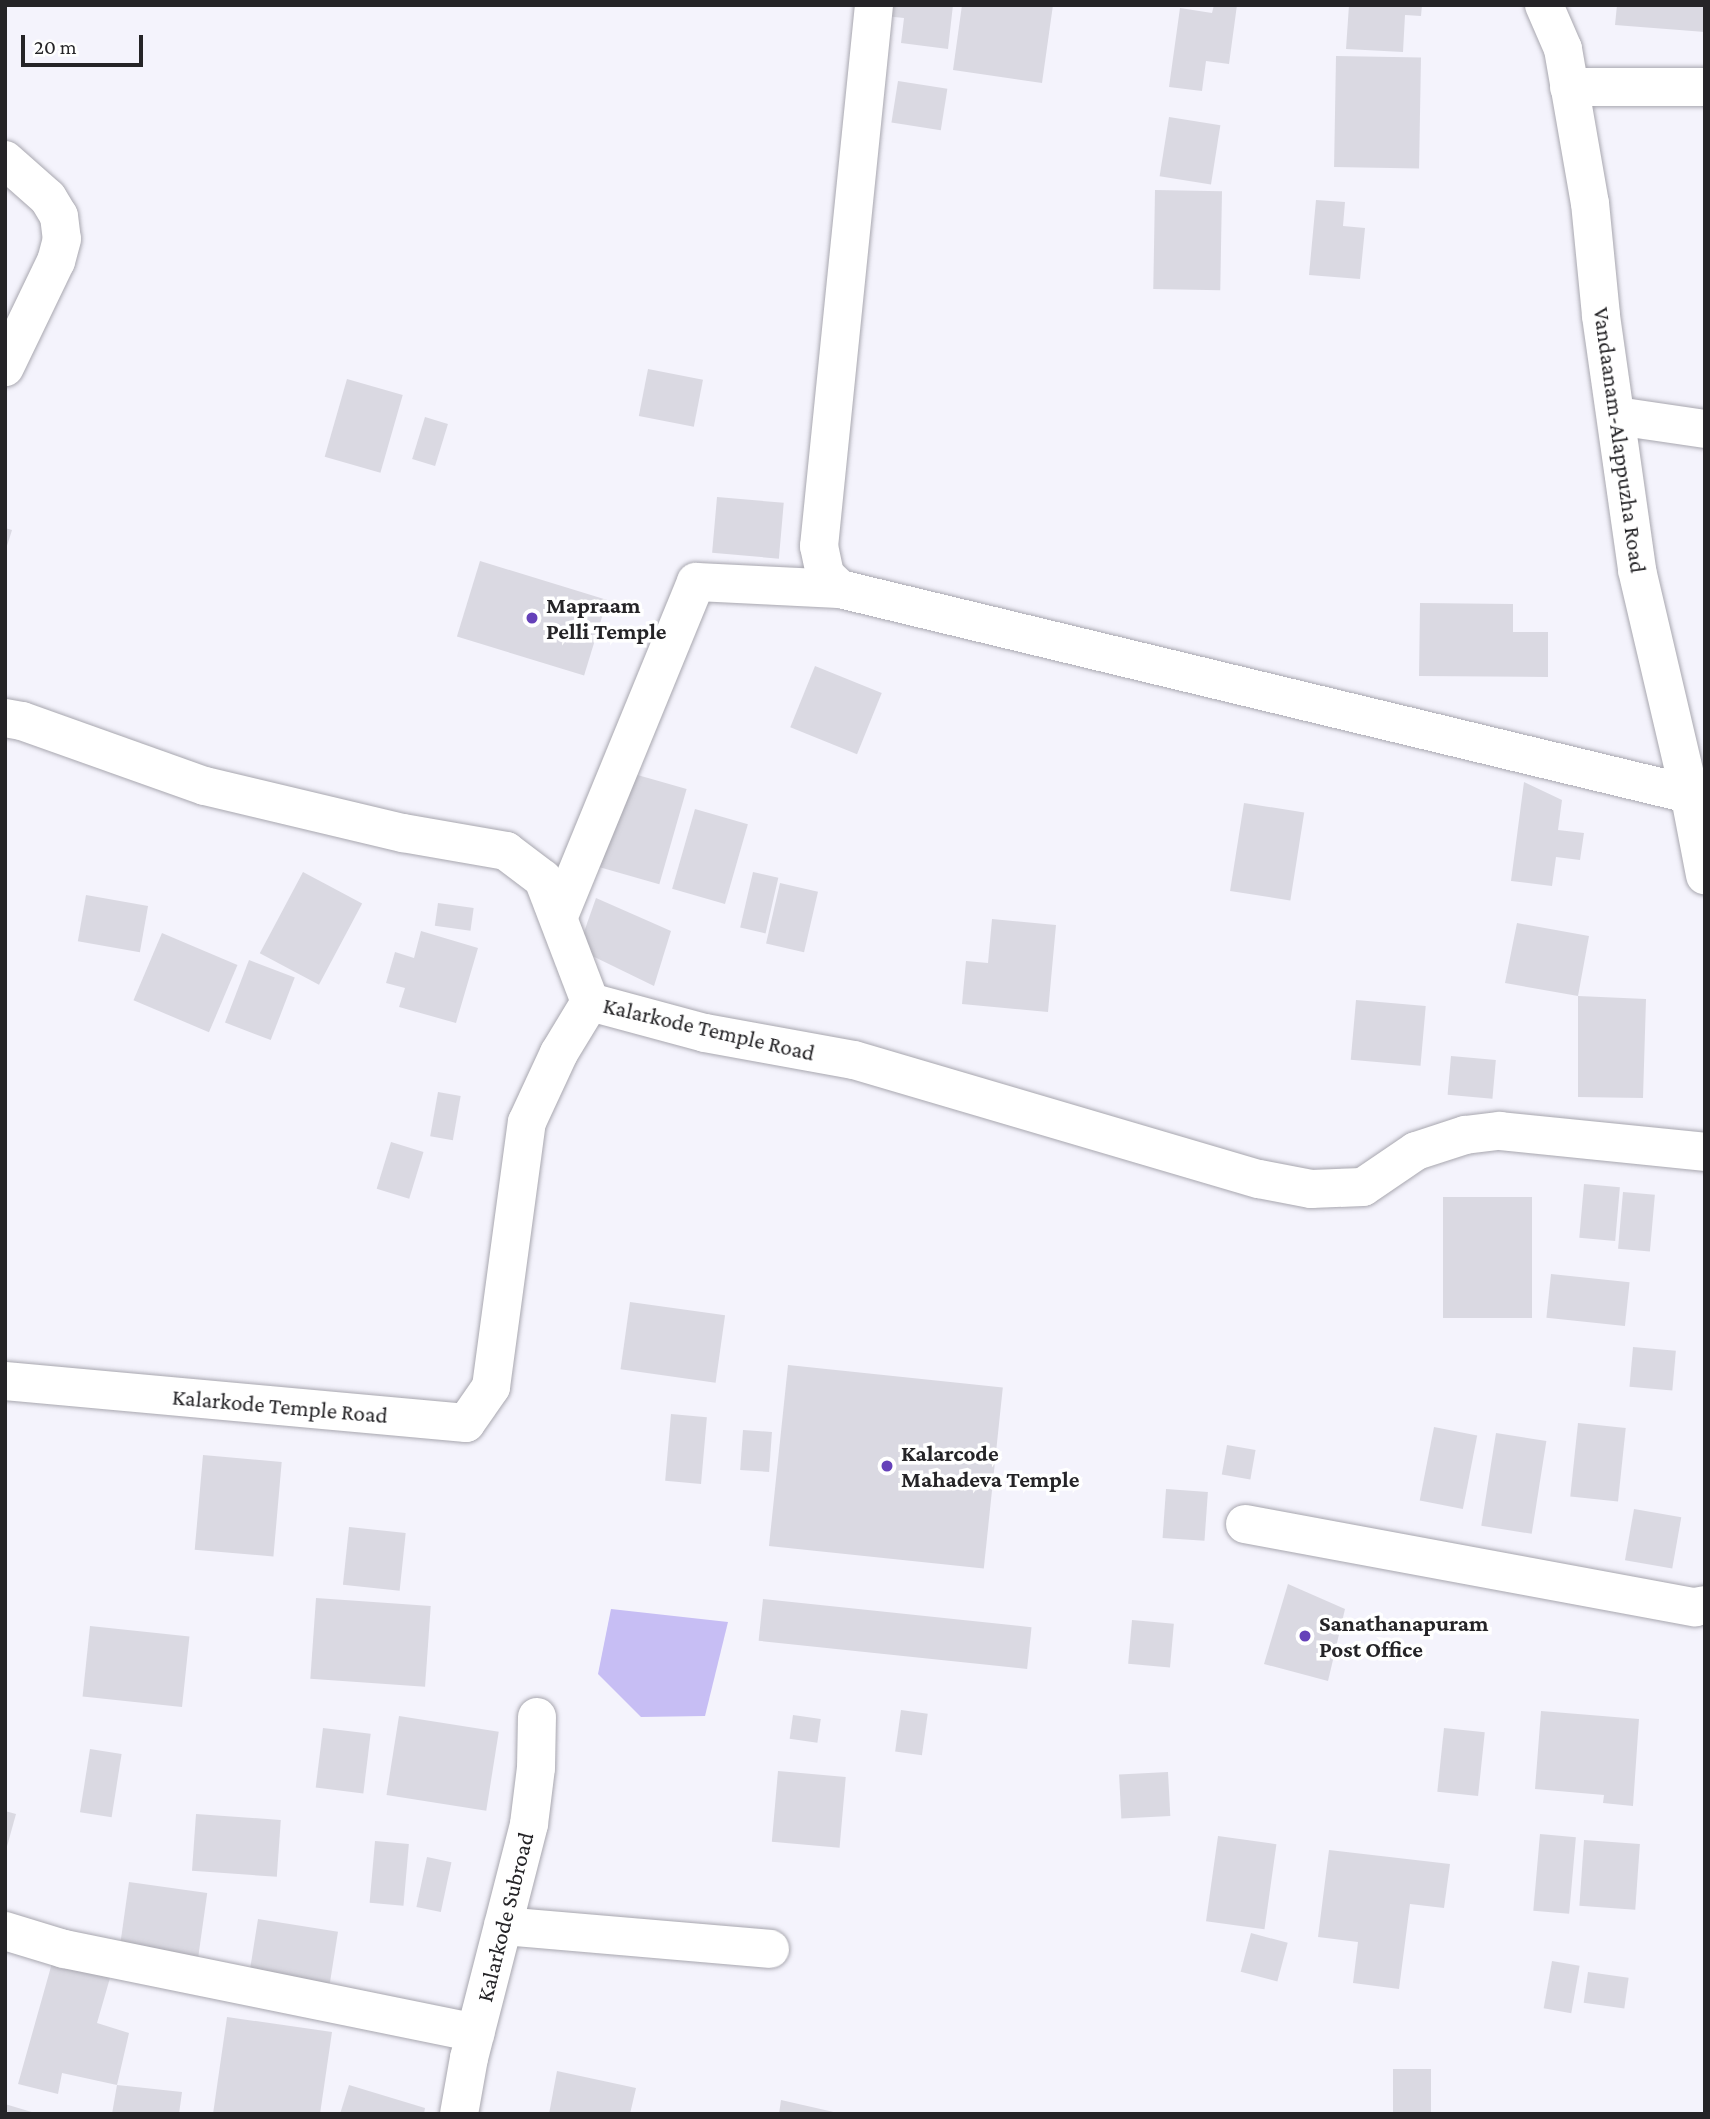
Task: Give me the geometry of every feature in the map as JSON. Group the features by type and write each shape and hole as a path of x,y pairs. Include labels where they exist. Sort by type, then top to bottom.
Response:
{"main road":[{"path":"840,589 825,575 819,546 874,5"},
{"name":"Vandaanam-Alappuzha Road","path":"1544,5 1563,49 1590,203 1601,316 1637,570 1697,795 1705,875"},
{"path":"1569,87 1705,87"},
{"path":"5,160 48,198 59,216 62,239 56,261 5,368"},
{"path":"1617,416 1705,429"},
{"path":"559,916 696,582 840,589 1697,795"},
{"path":"5,718 22,721 205,786 403,833 506,851 543,879 590,1002"},
{"name":"Kalarkode Temple Road","path":"5,1381 466,1423 491,1387 527,1122 559,1053 590,1002 705,1032 854,1060 1259,1179 1311,1189 1363,1187 1416,1151 1465,1135 1500,1131 1705,1152"},
{"path":"1244,1524 1695,1607 1705,1605"},
{"name":"Kalarkode Subroad","path":"458,2114 529,1824 536,1768 537,1717"},
{"path":"503,1926 770,1949"},
{"path":"5,1931 77,1951 476,2033"}],"shaded area":[{"path":"611,1609 728,1622 705,1716 641,1717 598,1674"}],"building":[{"path":"886,5 953,5 948,49 901,43 904,18 885,16"},
{"path":"962,5 1053,5 1042,83 953,70"},
{"path":"1214,5 1237,5 1229,64 1206,61 1202,91 1169,87 1180,8 1212,13"},
{"path":"1349,5 1422,5 1421,16 1405,15 1403,52 1346,49"},
{"path":"1617,5 1705,5 1705,32 1615,25"},
{"path":"1336,56 1421,57 1419,168 1334,167"},
{"path":"898,81 947,89 941,130 891,122"},
{"path":"1169,117 1220,125 1211,184 1160,176"},
{"path":"1155,190 1222,191 1220,290 1153,289"},
{"path":"1316,200 1345,202 1343,226 1365,228 1360,279 1309,275"},
{"path":"648,369 703,380 694,427 639,416"},
{"path":"347,379 403,395 380,473 325,457"},
{"path":"425,417 448,424 435,466 412,459"},
{"path":"717,497 784,503 779,559 712,553"},
{"path":"5,528 12,530 6,549 5,549"},
{"name":"Mapraam Pelli Temple","path":"480,561 607,600 584,675 457,637"},
{"path":"1420,603 1513,604 1513,632 1548,632 1548,677 1419,676"},
{"path":"815,666 882,693 857,754 790,727"},
{"path":"627,772 687,789 659,884 600,867"},
{"path":"1524,782 1562,800 1558,830 1584,833 1580,860 1556,857 1552,886 1511,881"},
{"path":"1244,803 1304,813 1290,900 1230,891"},
{"path":"695,809 748,824 725,904 672,889"},
{"path":"303,872 362,903 319,985 260,953"},
{"path":"753,872 778,878 766,933 740,928"},
{"path":"780,883 818,892 804,952 766,943"},
{"path":"86,895 148,906 140,952 78,941"},
{"path":"596,898 671,931 654,986 578,949"},
{"path":"438,903 474,908 470,931 435,926"},
{"path":"992,919 1056,925 1048,1012 962,1004 966,961 988,963"},
{"path":"1517,923 1589,936 1578,996 1505,983"},
{"path":"421,931 478,948 456,1023 399,1007 405,988 386,983 395,952 414,958"},
{"path":"162,933 237,965 209,1032 133,1000"},
{"path":"249,960 295,978 271,1040 225,1023"},
{"path":"1578,996 1646,999 1643,1098 1578,1097"},
{"path":"1356,1000 1426,1006 1421,1066 1351,1060"},
{"path":"1451,1056 1496,1060 1492,1099 1448,1095"},
{"path":"438,1092 461,1096 453,1140 430,1136"},
{"path":"391,1142 424,1152 409,1199 377,1189"},
{"path":"1584,1184 1620,1187 1615,1241 1579,1238"},
{"path":"1623,1192 1655,1195 1650,1252 1618,1249"},
{"path":"1443,1197 1532,1197 1532,1318 1443,1318"},
{"path":"1551,1274 1630,1282 1625,1326 1546,1318"},
{"path":"630,1302 725,1315 716,1383 621,1369"},
{"path":"1633,1347 1676,1351 1672,1391 1630,1387"},
{"name":"Kalarcode Mahadeva Temple","path":"788,1365 1003,1388 984,1569 769,1546"},
{"path":"671,1414 707,1417 701,1484 665,1481"},
{"path":"1578,1423 1626,1428 1618,1502 1570,1497"},
{"path":"1434,1427 1477,1435 1463,1509 1420,1501"},
{"path":"743,1430 772,1432 769,1472 740,1470"},
{"path":"1496,1433 1546,1441 1532,1534 1481,1526"},
{"path":"1227,1445 1256,1450 1250,1480 1222,1475"},
{"path":"203,1455 282,1462 273,1557 195,1550"},
{"path":"1166,1489 1208,1492 1204,1541 1163,1538"},
{"path":"1634,1509 1681,1517 1672,1569 1625,1560"},
{"path":"349,1527 406,1533 400,1591 343,1585"},
{"name":"Sanathanapuram Post Office","path":"1288,1584 1345,1609 1328,1681 1264,1664"},
{"path":"316,1598 431,1606 425,1687 310,1679"},
{"path":"763,1599 1032,1627 1027,1669 759,1641"},
{"path":"1132,1620 1174,1624 1170,1667 1128,1664"},
{"path":"90,1626 189,1636 182,1707 83,1697"},
{"path":"901,1710 928,1714 922,1755 895,1752"},
{"path":"1541,1711 1639,1719 1633,1806 1603,1803 1604,1795 1535,1789"},
{"path":"793,1715 821,1719 817,1743 790,1739"},
{"path":"399,1716 499,1732 486,1811 386,1795"},
{"path":"323,1728 371,1734 363,1793 316,1788"},
{"path":"1444,1728 1485,1732 1478,1796 1437,1792"},
{"path":"90,1749 122,1754 112,1817 80,1812"},
{"path":"778,1771 846,1777 840,1848 772,1842"},
{"path":"1168,1772 1170,1816 1121,1819 1119,1775"},
{"path":"5,1811 16,1814 6,1850 5,1850"},
{"path":"196,1814 281,1820 277,1877 192,1871"},
{"path":"1540,1834 1576,1837 1569,1914 1533,1911"},
{"path":"1218,1836 1276,1844 1264,1929 1206,1921"},
{"path":"1584,1840 1640,1844 1635,1910 1579,1906"},
{"path":"375,1841 409,1844 403,1906 370,1903"},
{"path":"1329,1850 1450,1864 1444,1908 1410,1904 1399,1989 1353,1983 1358,1942 1318,1937"},
{"path":"427,1857 451,1862 441,1912 416,1907"},
{"path":"129,1882 207,1893 198,1957 120,1946"},
{"path":"258,1919 338,1932 329,1989 249,1976"},
{"path":"1251,1933 1288,1943 1277,1981 1241,1972"},
{"path":"1552,1961 1580,1966 1571,2013 1544,2008"},
{"path":"52,1963 110,1978 97,2023 129,2033 117,2085 62,2073 58,2094 18,2084"},
{"path":"1588,1972 1629,1978 1624,2008 1584,2003"},
{"path":"227,2017 332,2032 320,2114 213,2114"},
{"path":"1393,2069 1431,2069 1431,2114 1393,2114"},
{"path":"557,2071 636,2088 630,2114 549,2114"},
{"path":"117,2085 182,2092 179,2114 112,2114"},
{"path":"349,2085 425,2108 424,2114 340,2114"},
{"path":"781,2100 838,2113 838,2114 779,2114"},
{"path":"5,2104 35,2113 35,2114 5,2114"}],"place":[{"name":"Mapraam Pelli Temple","path":"532,618"},
{"name":"Kalarcode Mahadeva Temple","path":"887,1466"},
{"name":"Sanathanapuram Post Office","path":"1305,1636"}]}
